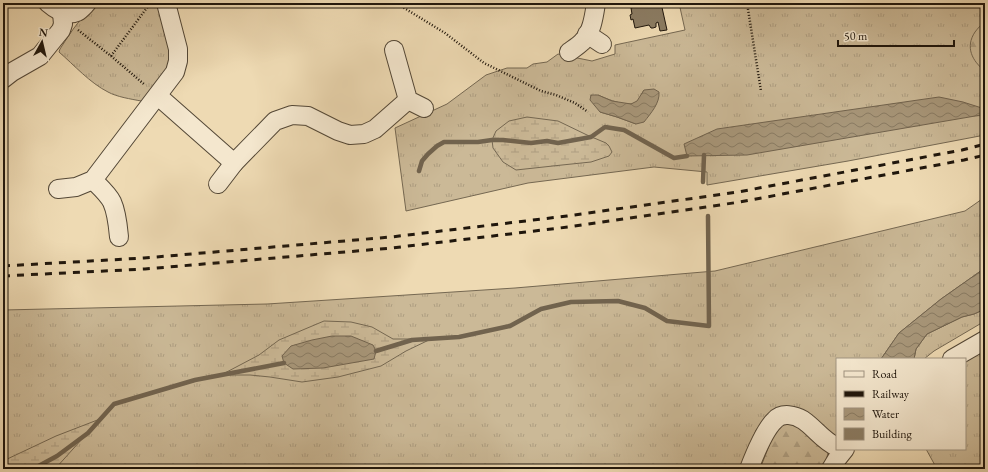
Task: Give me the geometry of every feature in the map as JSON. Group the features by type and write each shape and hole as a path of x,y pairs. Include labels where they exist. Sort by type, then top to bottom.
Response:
{"street":[{"path":"3,79 40,56 61,30 58,13 69,14 77,12 87,3"},
{"path":"58,189 76,188 93,180 175,72 178,61 178,49 166,3"},
{"path":"569,52 582,42 590,30 596,3"},
{"path":"587,34 602,44"},
{"path":"394,50 408,100 424,108"},
{"path":"158,96 234,163"},
{"path":"218,184 234,163 275,121 292,115 308,116 338,131 350,135 364,134 375,129 408,100"},
{"path":"93,180 112,202 118,222 119,237"},
{"path":"954,358 985,340"},
{"path":"749,469 754,455 768,429 775,419 783,415 794,415 804,420 831,444 836,446"},
{"path":"831,469 844,450"}],"path":[{"path":"112,56 151,3"},
{"path":"396,3 445,33 484,63 541,91 556,95 575,103 588,112"},
{"path":"747,3 761,91"},
{"path":"58,13 75,29 112,56 158,96"}],"green space":[{"path":"99,3 153,3 162,12 172,50 167,70 146,97 141,101 124,98 101,88 59,52 77,24"},
{"path":"679,3 985,3 985,135 848,161 707,185 707,172 654,167 528,183 406,211 395,128 447,104 486,75 507,68 527,68 533,64 547,62 558,54 592,61 615,54 615,45 685,30","holes":["644,90 636,124 600,112 598,95 624,104 630,104 638,101"]},
{"path":"984,22 985,71 973,58 970,48 975,32"},
{"path":"527,117 558,121 606,143 612,152 609,156 591,162 516,170 503,162 493,148 492,140 496,131 509,121"},
{"path":"985,197 985,268 941,299 899,333 882,358 836,358 836,440 768,416 756,430 741,469 3,469 3,310 267,304 515,288 715,271 965,211"},
{"path":"985,309 985,321 934,351 925,358 914,358 916,349 927,334 962,317"},
{"path":"324,321 351,322 372,327 393,339 431,339 406,351 381,366 338,377 302,382 250,375 221,375 259,355 279,340"},
{"path":"985,347 985,469 937,469 927,450 966,450 966,358"},
{"path":"100,419 55,469 3,469 3,461 56,436"},
{"path":"793,419 829,449 824,469 760,469 777,425"}],"water":[{"path":"654,89 659,92 657,104 644,122 636,124 600,112 590,100 591,95 598,95 612,101 631,104 637,101 644,90"},
{"path":"939,97 963,102 985,109 985,112 981,115 747,155 687,156 684,144 717,129"},
{"path":"985,268 985,309 962,317 927,334 916,349 914,358 882,358 899,333 941,299"},
{"path":"332,336 351,336 373,345 376,351 374,359 323,368 293,369 284,363 282,356 291,346"}],"building":[{"path":"651,3 661,3 667,30 660,31 658,22 656,23 656,27 653,28 649,25 635,28 633,19 631,20 630,15 632,14 631,8"}],"waterway":[{"path":"419,171 422,161 428,154 444,142 503,140 531,143 547,141 558,143 591,137 605,127 624,130 674,158 687,156"},
{"path":"703,182 704,155"},
{"path":"376,351 412,340 459,337 510,326 541,309 571,302 618,301 645,308 667,321 709,326 708,216"},
{"path":"33,469 57,456 88,433 114,404 195,380 284,363"}],"railway":[{"path":"3,266 144,258 391,237 567,216 738,192 962,150 985,144"},
{"path":"3,276 145,269 392,248 568,227 740,202 985,155"}]}
